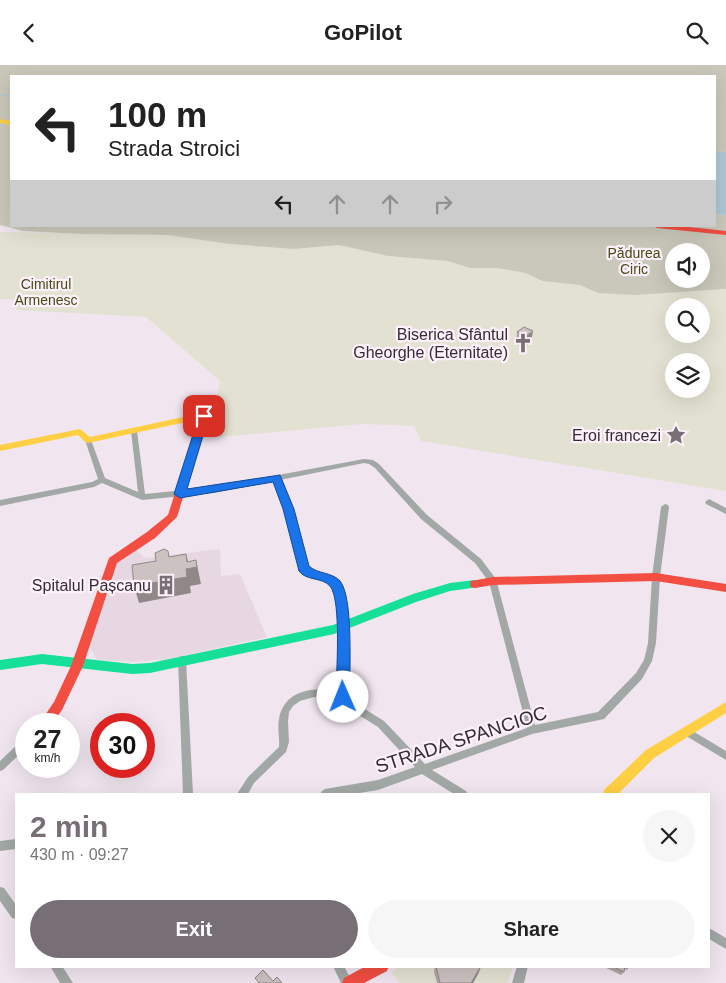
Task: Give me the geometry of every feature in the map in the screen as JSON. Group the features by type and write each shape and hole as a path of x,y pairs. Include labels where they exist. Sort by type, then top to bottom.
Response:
{"street":[{"path":"667,227 726,233"},
{"path":"52,713 63,697 78,663 113,561 118,555 135,546 162,527 172,517 204,416 88,440"},
{"path":"134,431 142,497"},
{"path":"0,448 80,432 88,440 102,480 142,497 180,494 364,461 371,462 424,517 478,561 493,581 532,730"},
{"path":"276,478 288,509 306,572 331,579 337,585 344,625 342,631 343,697"},
{"path":"0,503 94,484 102,480"},
{"path":"709,502 726,511"},
{"name":"STRADA SPANCIOC","path":"331,793 378,785 532,730 602,715 639,676 648,661 652,643 656,577 665,507"},
{"path":"0,665 42,659 132,669 150,668 255,644 299,637 344,625 441,590 493,581 656,577 726,588"},
{"path":"182,660 188,793"},
{"path":"243,793 251,780 283,749 284,713 291,702 309,694 343,697 352,706 381,724 424,770 461,793"},
{"path":"610,793 638,764 686,731 726,707"},
{"path":"686,731 726,756"},
{"path":"0,767 15,753"},
{"path":"0,846 15,844"},
{"path":"0,892 15,913"},
{"path":"710,934 726,945"},
{"path":"56,968 66,983"},
{"path":"339,968 348,983 378,968"},
{"path":"518,983 522,968"}],"shaded area":[{"path":"220,549 221,576 240,574 267,637 168,659 133,662 97,660 87,643 114,564 137,550 145,558"}],"green space":[{"name":"Pădurea Ciric","path":"0,65 726,65 726,152 716,151 716,75 10,75 10,227 716,227 716,214 726,215 726,289 634,295 598,293 580,285 542,281 526,273 496,268 470,268 448,261 388,256 339,245 294,249 230,244 168,235 23,231 0,225"},
{"name":"Cimitirul Armenesc","path":"0,232 171,235 204,238 231,244 296,249 341,245 389,256 449,261 527,273 541,281 581,285 600,293 638,294 726,289 726,491 421,441 414,426 363,424 210,438 220,381 146,317 17,310 14,305 17,300 0,299"},
{"path":"398,968 512,968 508,983 399,983 391,972"}],"water":[{"path":"716,151 726,152 726,215 716,214"}],"building":[{"path":"524,327 533,331 526,336 517,332"},
{"path":"164,549 168,551 169,557 186,554 187,562 196,560 197,567 186,569 187,577 134,586 132,565 156,561 155,553"},
{"path":"436,968 480,968 471,983 440,983"},
{"path":"616,968 625,968 624,972"},
{"path":"263,970 273,981 277,977 282,983 259,983 255,978"}],"waterway":[{"path":"0,95 10,96"}],"traffic: fast":[{"path":"0,665 42,659 132,669 150,668 334,629 413,598 450,587 475,584"}],"traffic: slow":[{"path":"0,121 10,123"},
{"path":"0,448 80,432 88,440 202,416"},
{"path":"610,793 650,754 726,707"}],"traffic: jam":[{"path":"667,227 726,233"},
{"path":"53,713 77,666 113,561 151,535 172,517 204,416 202,416"},
{"path":"475,584 493,581 656,577 726,588"},
{"path":"349,983 378,968"}],"place":[{"name":"Biserica Sfântul Gheorghe (Eternitate)","path":"523,343"},
{"name":"Eroi francezi","path":"676,435"},
{"name":"Spitalul Pașcanu","path":"166,585"}],"route":[{"path":"204,416 180,494 214,490 276,478 288,509 306,572 331,579 337,585 344,618 342,631 343,697"}]}
